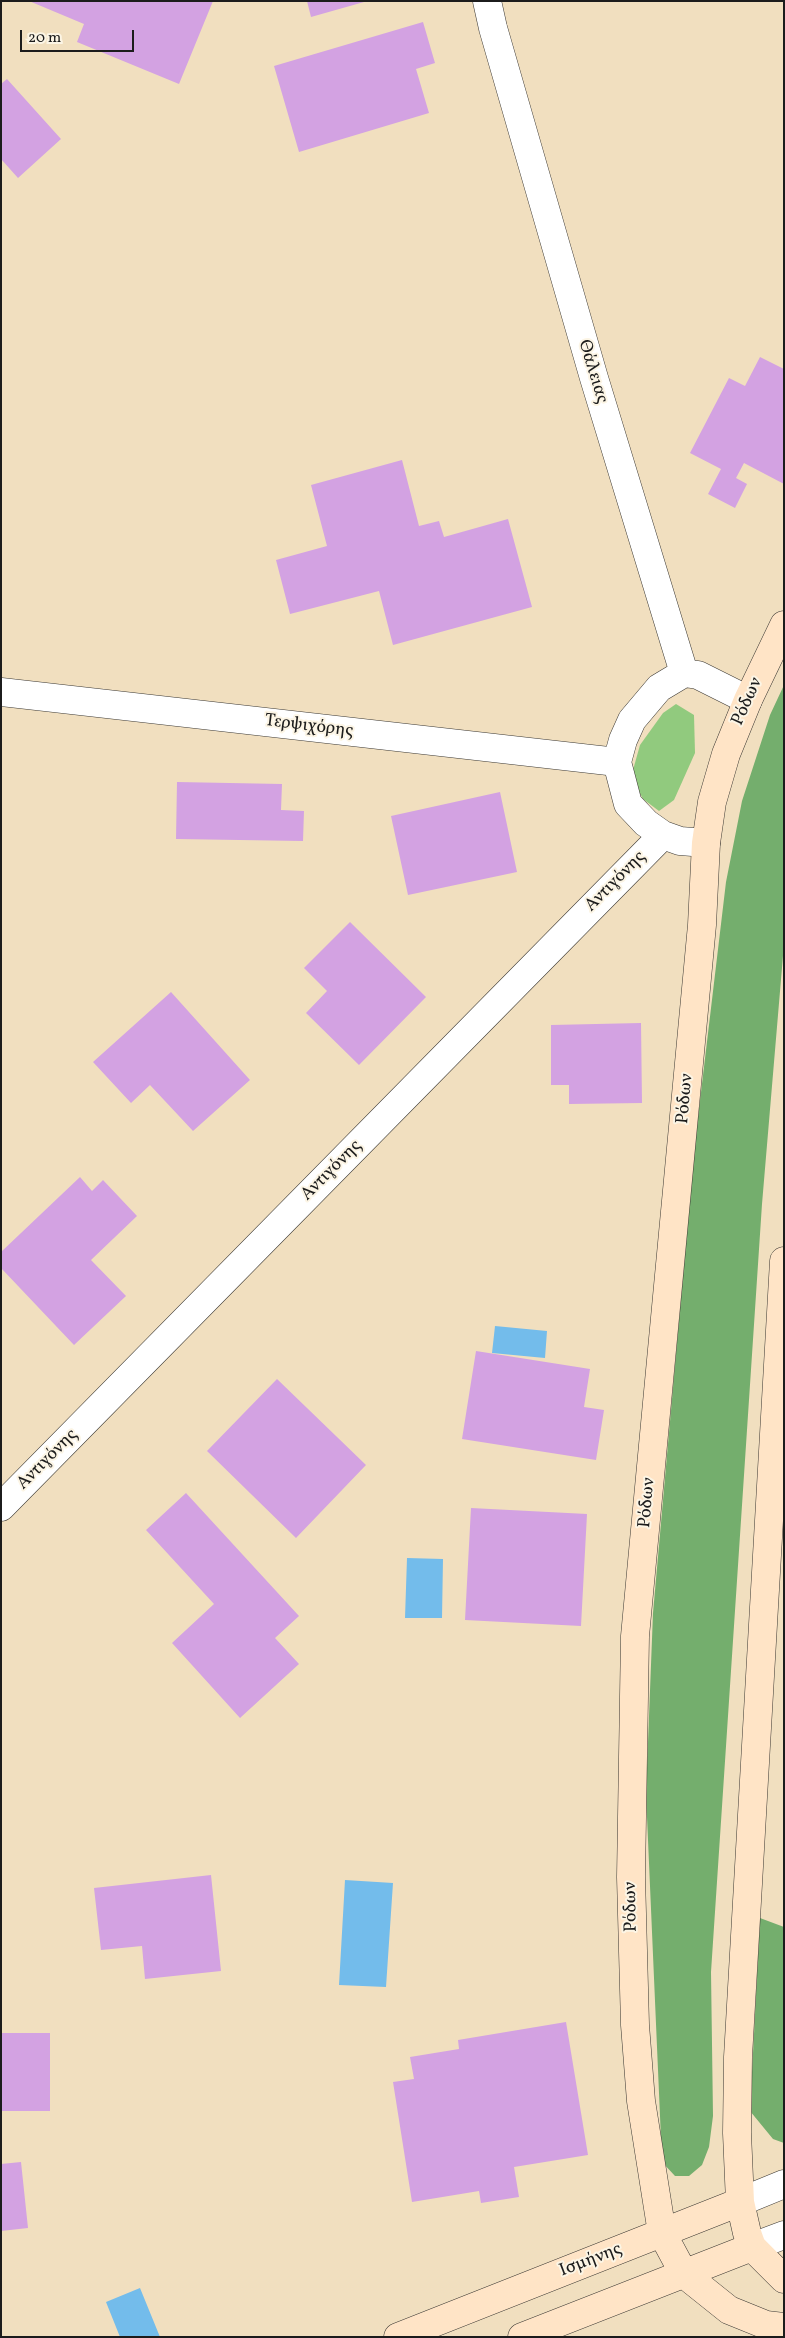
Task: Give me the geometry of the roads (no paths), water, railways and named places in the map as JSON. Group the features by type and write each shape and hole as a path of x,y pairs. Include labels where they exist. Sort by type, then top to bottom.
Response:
{"street":[{"name":"Θάλειας","path":"487,1 588,359 684,673"},
{"name":"Ρόδων","path":"784,625 748,700 726,754 712,802 706,843 702,925 635,1636 631,1877 635,2025 641,2101 662,2233 684,2274 729,2310 766,2325 784,2327"},
{"path":"706,843 680,841 663,835 646,823 628,804 617,762 622,740 632,720 659,688 684,673 698,675 748,700"},
{"name":"Τερψιχόρης","path":"1,692 617,762"},
{"name":"Αντιγόνης","path":"1,1507 663,835"},
{"path":"784,1260 738,2058 740,2202 752,2247 784,2279"},
{"name":"Ισμήνης","path":"398,2337 784,2184"},
{"path":"522,2337 784,2235"}],"water":[{"path":"495,1326 547,1331 545,1358 492,1353"},
{"path":"407,1558 443,1559 442,1618 405,1618"},
{"path":"345,1880 393,1883 386,1987 339,1985"},
{"path":"140,2288 160,2337 120,2337 106,2302"}]}
